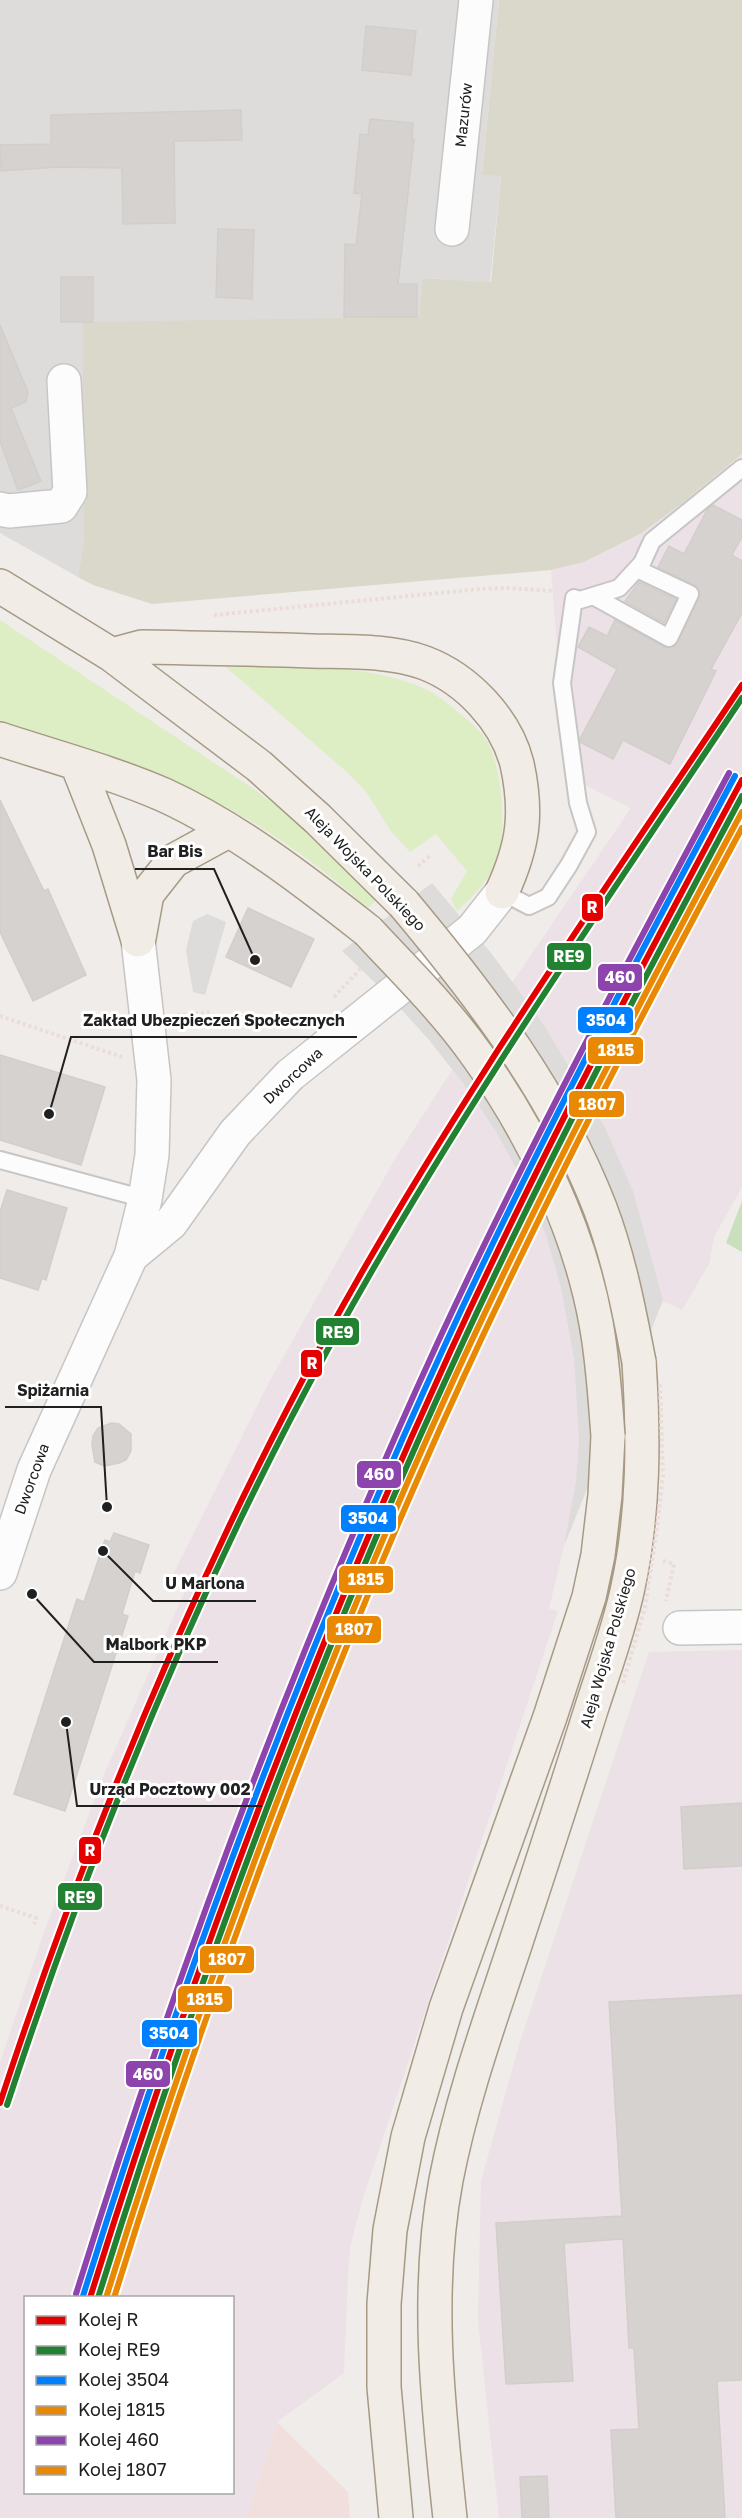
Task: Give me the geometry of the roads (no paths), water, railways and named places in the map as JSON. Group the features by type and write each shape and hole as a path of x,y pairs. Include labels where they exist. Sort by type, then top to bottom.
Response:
{"main road":[{"name":"Aleja Wojska Polskiego","path":"0,586 112,655 259,765 318,819 404,904 461,972 526,1065 574,1150 600,1207 649,1368 642,1420 641,1484 636,1537 628,1588 554,1828 475,2066 446,2182 440,2225 435,2300 437,2400 450,2518"},
{"path":"112,655 142,647 352,652 401,657 423,662 440,670 458,681 483,704 503,731 514,754 524,793 522,829 515,863 502,892"},
{"path":"0,739 164,795 228,831 326,898 368,931 420,987 475,1052 534,1145 558,1199 589,1292 596,1323 609,1436 598,1555 589,1597 550,1717 446,2008 408,2137 390,2230 384,2304 384,2387 396,2518"},
{"path":"77,764 109,845 138,940"},
{"path":"138,940 147,894 173,861 228,831"}],"street":[{"name":"Mazurów","path":"453,230 476,0"},
{"path":"0,509 9,511 61,506 70,492 64,381"},
{"name":"Dworcowa","path":"131,1256 171,1223 235,1133 290,1076 472,930 502,892"},
{"name":"Dworcowa","path":"0,1573 38,1459 131,1256 145,1199 152,1155 154,1080 138,940"},
{"path":"673,1616 742,1627"}],"lane":[{"path":"502,892 529,906 548,897 587,832 578,803 562,683 574,598 580,600 619,588 642,563 652,542 742,468"},
{"path":"593,596 669,638 690,594 636,569"},
{"path":"0,1160 145,1199"}],"rail line":[{"name":"R","path":"0,2103 69,1906 145,1713 186,1618 276,1431 373,1254 473,1088 742,685"},
{"name":"RE9","path":"7,2105 76,1908 152,1715 237,1525 284,1432 380,1257 479,1095 742,698"},
{"name":"460","path":"76,2294 155,2052 241,1813 335,1577 385,1460 506,1199 729,773"},
{"name":"3504","path":"83,2296 162,2054 248,1816 294,1697 392,1463 513,1203 622,989 735,776"},
{"name":"R","path":"91,2296 169,2056 211,1937 255,1818 349,1582 451,1350 520,1206 629,992 742,780"},
{"name":"RE9","path":"99,2296 177,2057 219,1938 308,1701 356,1584 458,1353 525,1212 742,796"},
{"name":"1815","path":"107,2296 184,2058 226,1939 315,1703 363,1586 465,1355 531,1218 742,812"},
{"name":"1807","path":"115,2296 182,2089 255,1882 334,1678 419,1476 494,1311 574,1149 742,828"}],"place":[{"name":"Bar Bis","path":"255,960"},
{"name":"Zakład Ubezpieczeń Społecznych","path":"49,1114"},
{"name":"Spiżarnia","path":"107,1507"},
{"name":"U Marlona","path":"103,1551"},
{"name":"Malbork PKP","path":"32,1594"},
{"name":"Urząd Pocztowy 002","path":"66,1722"}]}
